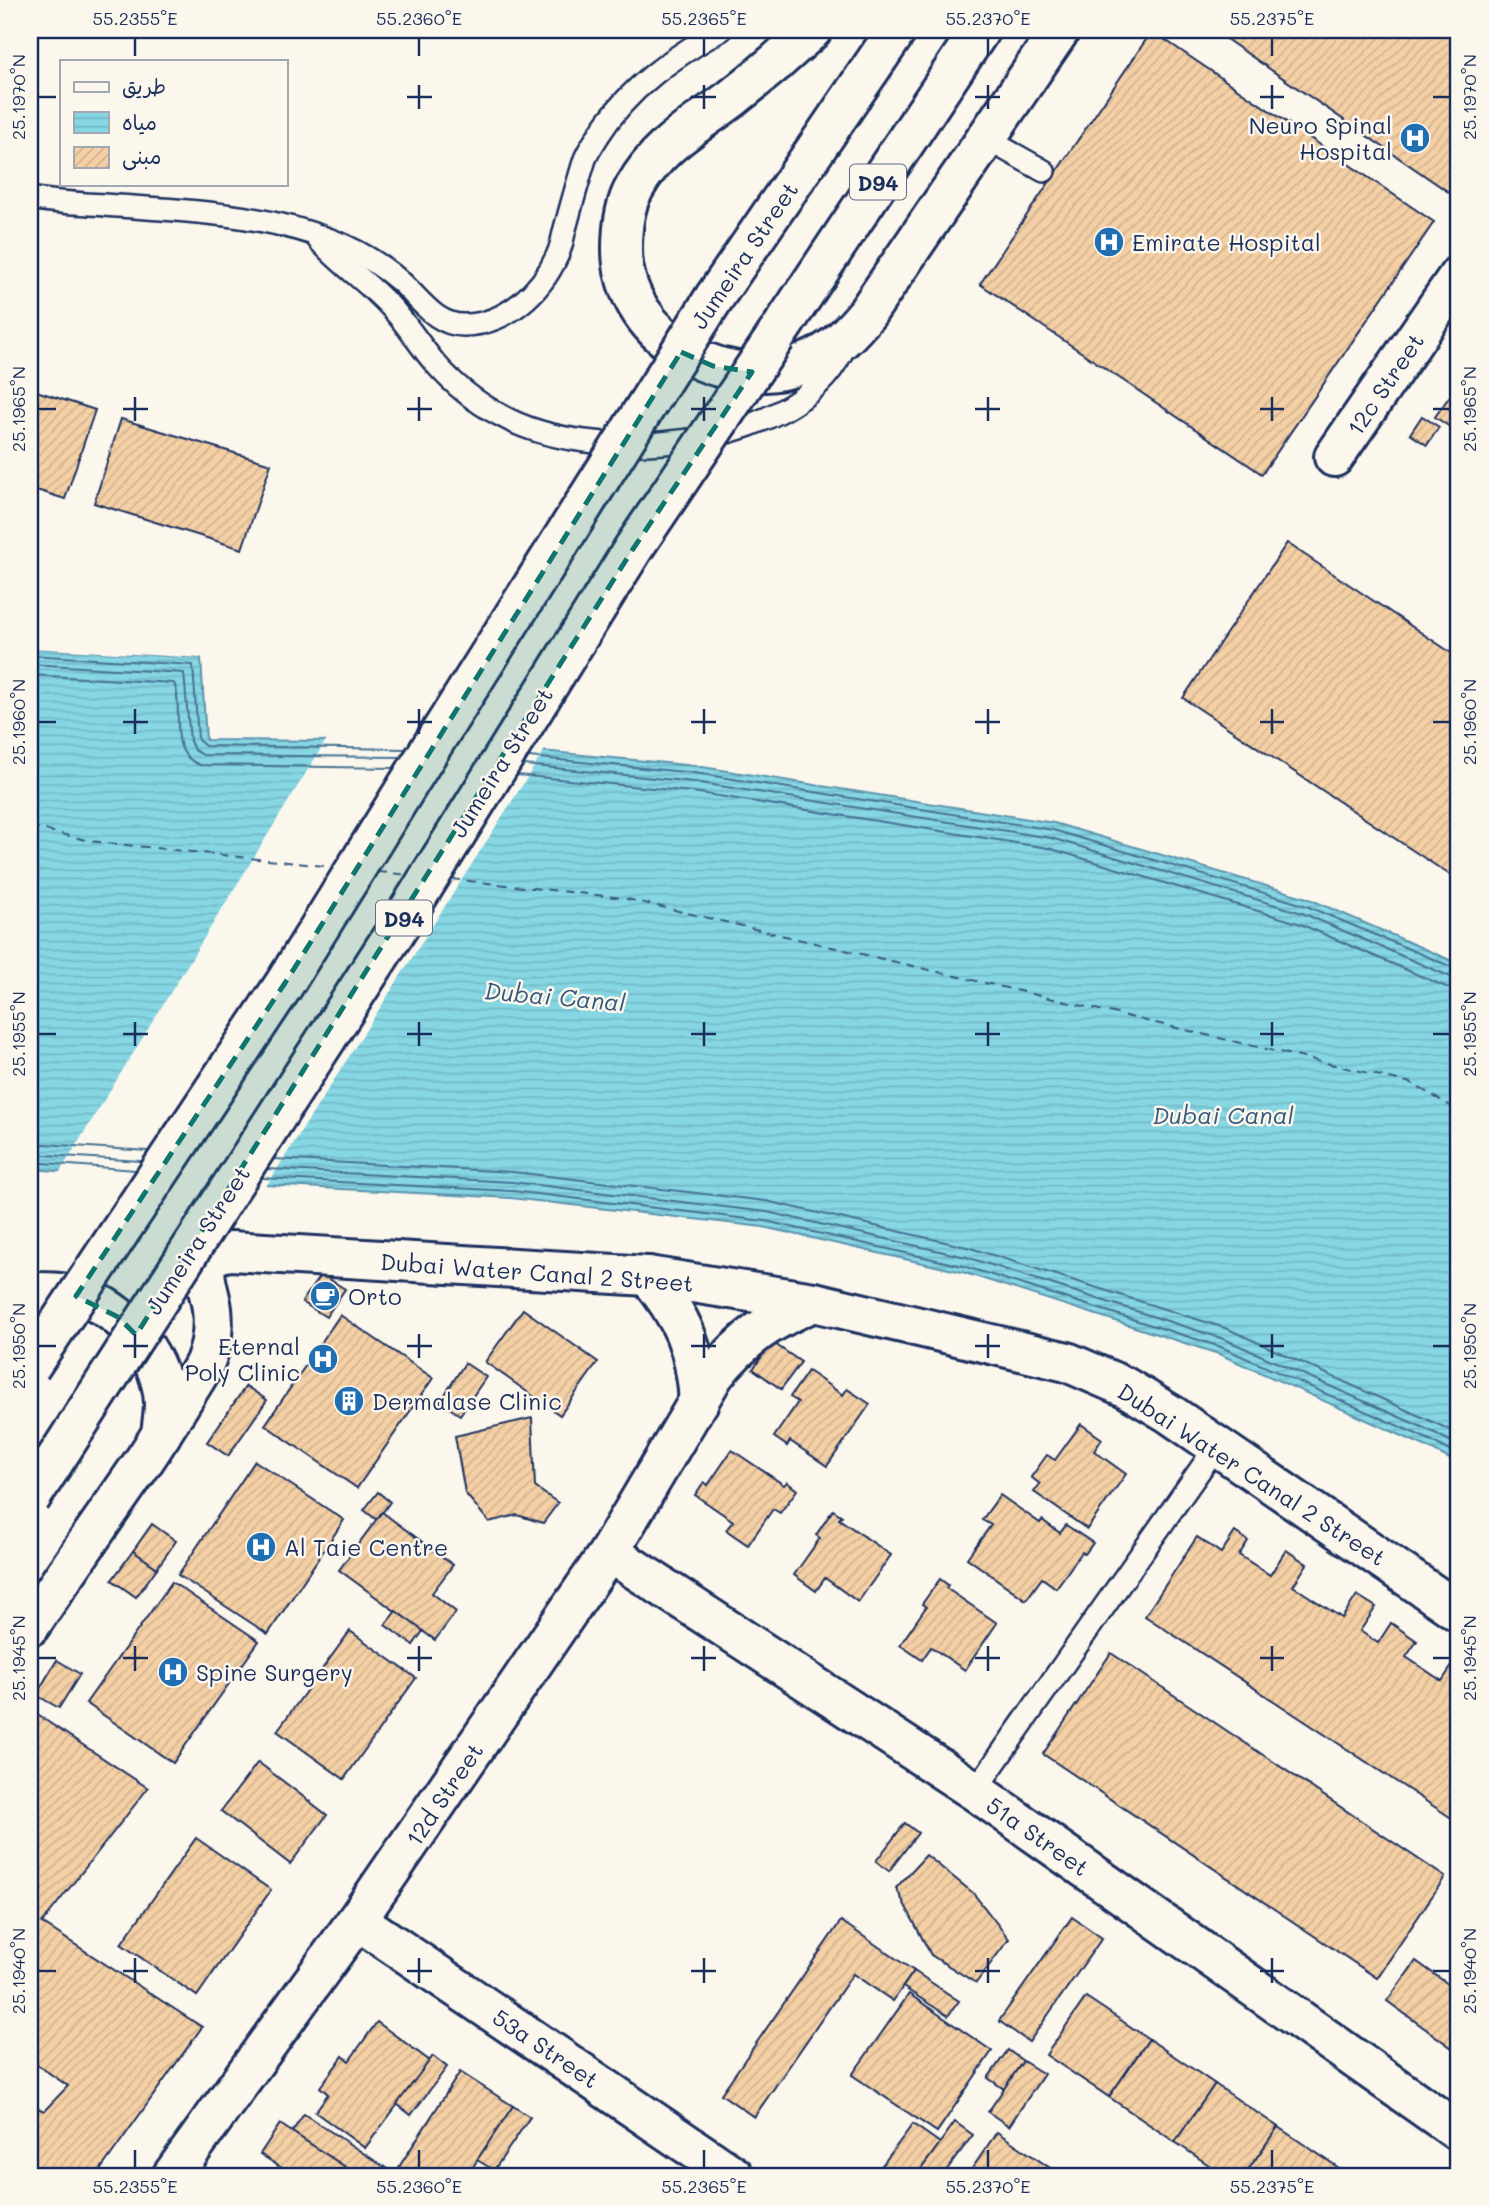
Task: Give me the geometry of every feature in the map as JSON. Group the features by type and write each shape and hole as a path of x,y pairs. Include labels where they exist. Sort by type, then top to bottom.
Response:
{"street":[{"path":"812,30 730,100 685,130 655,156 633,189 625,214 622,227 622,266 632,299 652,329 680,351 713,366 764,372 790,368 835,347 852,331 867,313 1060,30"},
{"name":"Jumeira Street","path":"30,1367 285,983 714,298 897,30"},
{"name":"Jumeira Street","path":"30,1499 399,926 632,549 980,30"},
{"name":"12c Street","path":"1334,457 1459,275"},
{"name":"Dubai Water Canal 2 Street","path":"30,1626 161,1435 205,1364 213,1327 212,1307 204,1279 205,1268 220,1252 231,1251 648,1276 814,1302 1067,1362 1125,1387 1170,1414 1459,1612"},
{"path":"648,1276 667,1297 686,1334 697,1374 699,1402"},
{"path":"30,1292 58,1292 90,1300 118,1317 141,1341 157,1370 164,1402 161,1435"},
{"name":"12d Street","path":"172,2176 358,1920 609,1552 714,1375 734,1350 758,1330 785,1314 814,1302"},
{"name":"51a Street","path":"609,1552 975,1791 1459,2132"},
{"name":"53a Street","path":"358,1920 734,2176"}],"lane":[{"path":"30,198 241,216 314,234 344,246 384,269 435,316 463,326 489,321 512,310 532,294 548,275 559,252 586,155 609,119 637,88 670,61 721,30"},
{"path":"985,138 1044,171"},
{"path":"314,234 331,254 387,302 434,362 456,385 502,417 535,430 577,439 620,444 663,443 706,437 747,427 781,413 811,392 836,364 852,331"},
{"path":"975,1791 1216,1447"}],"highlighted area":[{"path":"681,352 713,366 752,372 633,549 136,1335 118,1317 76,1296 285,983"}],"water":[{"name":"Dubai Canal","path":"30,648 201,658 206,740 448,742 696,766 1054,823 1307,898 1459,964 1459,1464 1427,1447 1219,1354 962,1272 763,1227 511,1198 207,1182 30,1169"}],"pier":[{"path":"30,645 202,655 201,658 30,648"},
{"path":"328,737 448,739 546,748 265,1188 58,1175"}],"building":[{"name":"Neuro Spinal Hospital","path":"1213,30 1459,30 1459,185 1453,195"},
{"path":"1152,31 1434,222 1262,474 980,284"},
{"path":"30,389 95,410 65,499 30,488"},
{"path":"1449,397 1459,403 1459,433 1435,417"},
{"path":"1422,416 1439,427 1427,445 1410,434"},
{"path":"121,419 271,464 242,549 94,503"},
{"path":"1287,543 1459,658 1459,881 1183,698"},
{"path":"321,1274 345,1289 326,1317 302,1302"},
{"path":"523,1309 598,1362 560,1415 485,1362"},
{"name":"Dermalase Clinic","path":"340,1315 433,1378 357,1488 265,1425"},
{"path":"772,1342 801,1362 781,1389 753,1369"},
{"path":"465,1363 486,1377 460,1415 440,1402"},
{"path":"808,1371 843,1395 847,1389 870,1404 827,1466 790,1441 787,1446 774,1437 798,1402 790,1397"},
{"path":"246,1386 267,1400 228,1456 207,1442"},
{"path":"532,1418 535,1487 558,1503 543,1523 517,1515 489,1522 465,1493 455,1436"},
{"path":"1081,1424 1102,1439 1094,1451 1126,1474 1087,1529 1034,1492 1040,1484 1031,1477 1047,1455 1055,1460"},
{"path":"732,1450 784,1485 787,1482 797,1490 780,1513 773,1509 748,1545 726,1530 733,1521 695,1495 704,1482 708,1485"},
{"name":"Al Taie Centre","path":"255,1461 344,1520 268,1634 178,1575"},
{"path":"378,1492 390,1502 377,1520 364,1510"},
{"path":"1000,1495 1040,1523 1042,1520 1060,1533 1066,1525 1093,1543 1085,1554 1082,1552 1056,1588 1042,1578 1026,1600 967,1558 991,1525 982,1520"},
{"path":"833,1510 842,1516 839,1519 891,1555 858,1602 825,1578 816,1591 794,1575 820,1538 816,1535"},
{"path":"382,1512 453,1565 432,1593 456,1612 435,1640 339,1570"},
{"path":"152,1524 176,1541 157,1568 133,1551"},
{"path":"1235,1532 1248,1541 1239,1555 1270,1575 1286,1550 1307,1564 1293,1586 1342,1618 1357,1595 1376,1607 1360,1631 1378,1643 1391,1623 1417,1641 1406,1657 1442,1681 1454,1663 1459,1666 1459,1823 1145,1616 1197,1537 1221,1553"},
{"path":"133,1551 157,1568 136,1597 112,1580"},
{"path":"940,1579 948,1585 946,1588 997,1623 965,1670 931,1647 922,1660 900,1645 926,1607 922,1604"},
{"name":"Spine Surgery","path":"172,1582 259,1641 173,1763 86,1703"},
{"path":"396,1611 423,1631 413,1645 385,1625"},
{"path":"350,1631 416,1678 344,1779 277,1731"},
{"path":"1111,1653 1445,1877 1377,1978 1043,1754"},
{"path":"57,1660 80,1674 59,1708 36,1695"},
{"path":"30,1710 148,1788 42,1923 202,2027 96,2176 30,2176 30,2104 44,2111 68,2086 30,2060"},
{"path":"258,1762 327,1815 290,1864 221,1811"},
{"path":"905,1823 918,1833 889,1871 876,1861"},
{"path":"196,1838 271,1890 197,1996 121,1944"},
{"path":"926,1855 973,1893 1009,1939 976,1983 931,1955 896,1888"},
{"path":"1072,1917 1102,1938 1029,2042 999,2021"},
{"path":"1459,1920 1459,1934 1453,1929"},
{"path":"841,1921 914,1971 893,2001 853,1974 754,2117 721,2094"},
{"path":"1416,1961 1459,1992 1459,2053 1387,2001"},
{"path":"914,1971 959,2001 948,2016 903,1987"},
{"path":"909,1994 992,2051 937,2132 852,2075"},
{"path":"1086,1997 1149,2039 1109,2097 1046,2055"},
{"path":"377,2022 430,2061 365,2148 315,2112 328,2094 320,2087 343,2056 349,2061"},
{"path":"1149,2039 1215,2084 1175,2142 1109,2097"},
{"path":"1008,2050 1023,2061 1004,2089 988,2078"},
{"path":"433,2056 447,2067 411,2115 397,2104"},
{"path":"1023,2061 1044,2074 1009,2126 988,2112"},
{"path":"460,2072 513,2106 467,2176 414,2176 399,2167"},
{"path":"1215,2084 1278,2127 1244,2176 1225,2176 1175,2142"},
{"path":"513,2106 530,2117 494,2170 477,2160"},
{"path":"304,2114 398,2176 359,2176 292,2132"},
{"path":"955,2122 973,2135 942,2176 916,2176"},
{"path":"280,2124 359,2176 318,2176 313,2173 311,2176 294,2176 260,2154"},
{"path":"913,2124 940,2143 916,2176 874,2176"},
{"path":"1278,2127 1342,2170 1337,2176 1244,2176"},
{"path":"997,2132 1062,2176 967,2176"}],"ferry route":[{"path":"30,826 89,841 334,867"},
{"path":"378,872 410,875"},
{"path":"451,879 623,898 1411,1083 1459,1111"}],"place":[{"name":"Neuro Spinal Hospital","path":"1415,138"},
{"name":"Emirate Hospital","path":"1109,242"},
{"name":"Orto","path":"325,1296"},
{"name":"Eternal Poly Clinic","path":"323,1359"},
{"name":"Dermalase Clinic","path":"349,1401"},
{"name":"Al Taie Centre","path":"261,1547"},
{"name":"Spine Surgery","path":"173,1672"}]}
